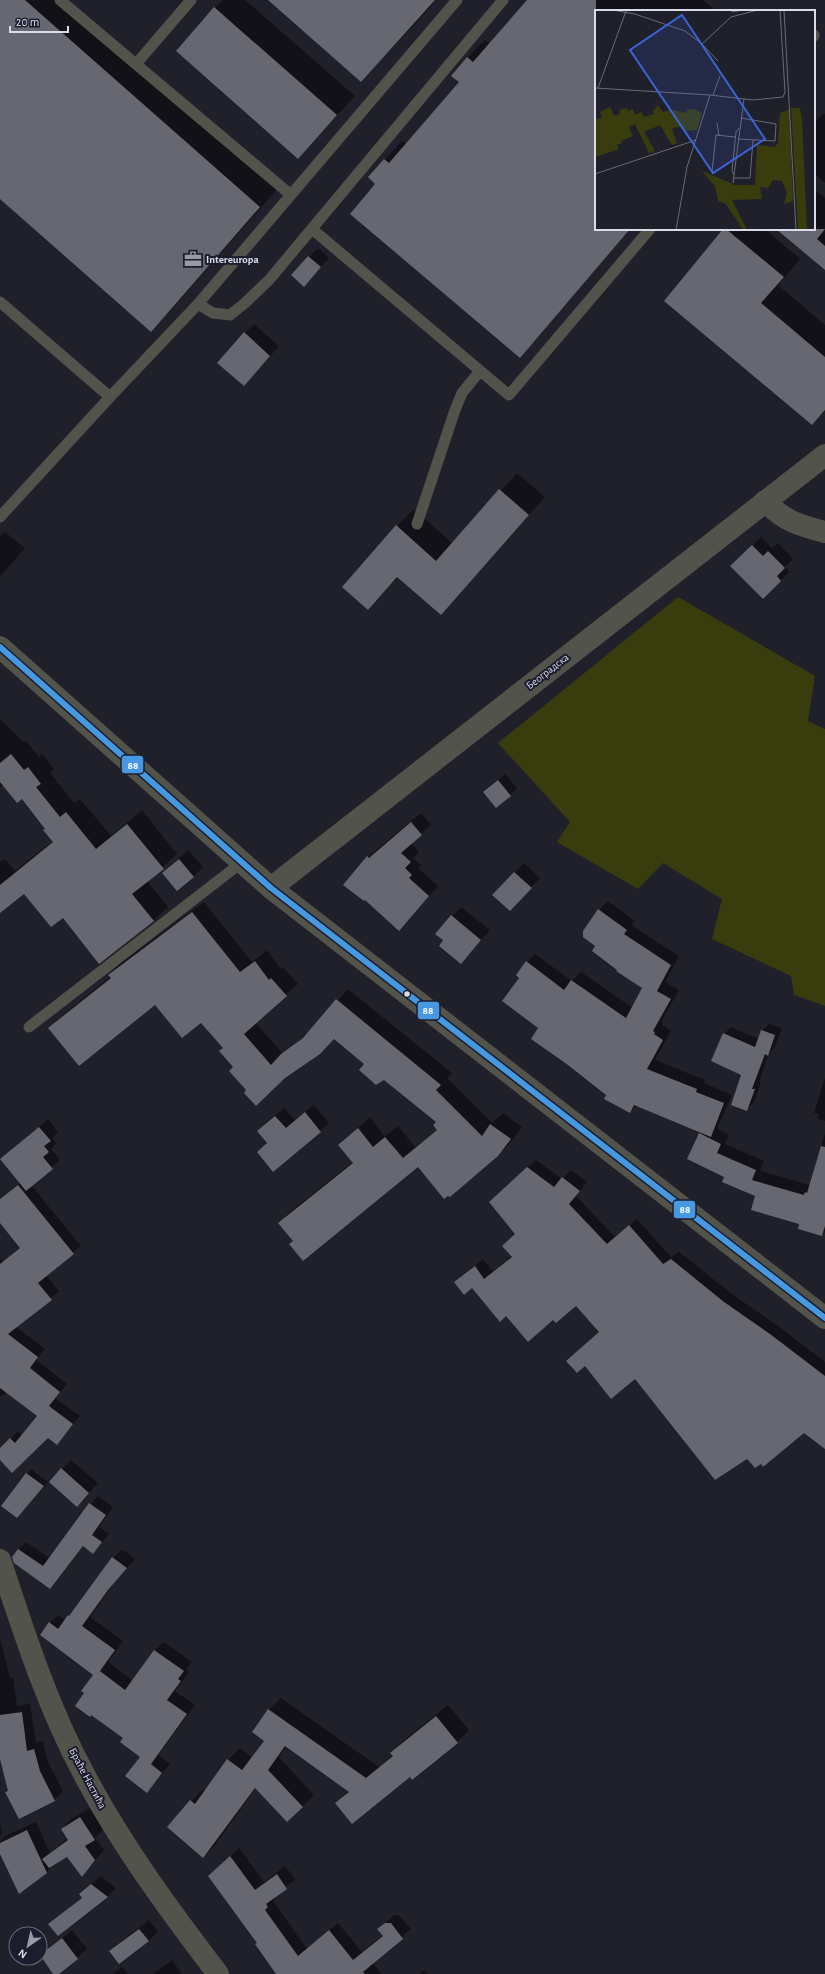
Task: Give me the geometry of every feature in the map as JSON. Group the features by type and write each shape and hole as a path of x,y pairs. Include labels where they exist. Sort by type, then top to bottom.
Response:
{"street":[{"name":"Београдска","path":"271,888 825,455"},
{"path":"765,501 778,514 787,520 825,532"},
{"path":"0,647 271,888 825,1318"},
{"name":"Браће Настића","path":"0,1560 26,1637 55,1714 84,1776 125,1844 218,1974"}],"lane":[{"path":"60,0 291,195"},
{"path":"136,64 191,0"},
{"path":"0,517 198,304 457,0"},
{"path":"198,304 213,313 230,315 269,280 503,0"},
{"path":"312,229 509,395 649,230"},
{"path":"0,302 110,397"},
{"path":"417,524 460,398 467,385 480,371"},
{"path":"29,1027 241,862"}],"green space":[{"path":"678,597 815,676 808,721 825,729 825,1006 794,995 791,976 712,939 722,899 663,863 638,889 557,842 570,822 498,743"}],"building":[{"path":"0,0 25,0 260,207 151,332 0,199"},
{"path":"268,0 435,0 361,82"},
{"path":"527,0 596,0 595,230 629,230 520,358 350,214 375,184 368,177 384,159 389,163 459,82 451,76 467,57 473,62"},
{"path":"214,7 337,115 298,159 176,51"},
{"path":"825,229 817,239 825,246 825,270 777,230"},
{"path":"722,230 727,230 784,277 761,303 825,357 825,410 812,425 664,301"},
{"path":"308,256 321,267 304,287 291,275"},
{"path":"244,332 270,356 244,386 217,363"},
{"path":"499,489 529,515 441,615 397,577 368,610 342,587 396,525 436,561"},
{"path":"752,545 763,556 768,551 785,568 777,576 781,581 763,599 730,566"},
{"path":"11,754 24,770 28,767 41,784 36,787 60,817 66,812 96,849 127,824 164,869 132,894 154,921 99,964 63,918 51,927 24,894 0,913 0,885 53,842 22,799 17,803 0,782 0,763"},
{"path":"498,780 511,796 496,808 483,792"},
{"path":"411,822 422,835 401,853 411,862 405,868 412,875 409,878 429,896 399,931 365,900 364,901 343,885 367,856 369,858"},
{"path":"179,859 194,877 177,891 162,873"},
{"path":"514,872 532,888 510,911 492,895"},
{"path":"598,909 627,930 624,934 671,965 657,991 671,999 653,1031 655,1032 654,1034 663,1040 647,1069 697,1089 696,1092 724,1103 711,1137 634,1105 630,1113 604,1099 606,1095 568,1065 531,1039 538,1028 502,1001 519,978 516,975 526,961 564,990 571,980 626,1018 642,988 616,971 617,970 592,951 595,946 583,937 583,931"},
{"path":"192,912 240,972 255,961 269,980 271,978 287,996 244,1034 271,1065 281,1054 303,1038 336,999 441,1085 436,1090 482,1136 490,1124 511,1139 498,1156 450,1197 448,1196 444,1199 418,1167 303,1261 289,1244 293,1241 278,1223 353,1163 338,1145 358,1128 373,1147 385,1137 403,1158 437,1130 433,1125 436,1122 384,1080 376,1085 359,1070 364,1064 334,1039 320,1054 285,1078 256,1106 244,1093 246,1090 229,1071 233,1067 219,1051 223,1048 201,1023 182,1038 155,1005 79,1066 48,1028 111,978 108,975"},
{"path":"451,915 481,940 461,964 439,946 443,940 435,934"},
{"path":"761,1030 775,1035 768,1056 765,1054 752,1089 755,1089 747,1111 731,1105 741,1075 711,1061 723,1033 755,1047"},
{"path":"305,1112 321,1132 273,1172 257,1152 267,1143 257,1131 275,1116 286,1128"},
{"path":"39,1127 51,1141 44,1146 49,1152 43,1157 53,1169 26,1191 0,1159"},
{"path":"699,1133 721,1144 717,1153 756,1170 752,1180 804,1195 805,1192 807,1193 821,1146 825,1147 825,1226 822,1236 798,1229 799,1224 751,1210 755,1196 722,1182 724,1177 687,1159"},
{"path":"527,1167 554,1187 562,1177 580,1191 569,1204 607,1244 629,1225 663,1264 671,1259 724,1302 770,1334 825,1376 825,1449 804,1433 763,1467 761,1464 755,1468 747,1459 715,1480 635,1379 611,1399 585,1366 577,1373 566,1361 599,1332 576,1306 556,1323 553,1320 528,1342 506,1316 500,1322 472,1288 464,1295 454,1282 475,1266 484,1279 512,1257 502,1246 515,1234 489,1202"},
{"path":"18,1185 74,1254 38,1283 52,1300 8,1334 38,1357 30,1368 60,1392 49,1406 73,1424 57,1445 48,1438 12,1473 0,1460 0,1448 10,1438 15,1443 37,1416 0,1388 0,1264 20,1248 0,1223 0,1199"},
{"path":"61,1468 89,1493 77,1507 49,1482"},
{"path":"26,1473 44,1486 17,1518 1,1506"},
{"path":"89,1503 106,1515 92,1535 102,1542 93,1554 83,1546 50,1589 14,1563 12,1557 18,1549 43,1566"},
{"path":"112,1557 127,1568 108,1590 82,1626 115,1650 100,1671 125,1690 154,1650 184,1671 178,1679 181,1681 167,1700 187,1714 151,1764 162,1773 147,1793 125,1776 140,1757 120,1742 123,1738 91,1715 90,1717 75,1706 84,1693 81,1691 93,1675 40,1635 49,1622 58,1629"},
{"path":"268,1709 366,1778 393,1756 390,1753 436,1716 458,1743 412,1780 410,1777 352,1824 335,1803 349,1792 285,1746 268,1770 303,1807 287,1822 255,1788 203,1858 167,1827 190,1800 195,1804 227,1759 242,1770 264,1741 252,1732"},
{"path":"22,1712 27,1751 34,1749 40,1771 55,1801 19,1819 5,1792 8,1791 0,1759 0,1715"},
{"path":"80,1817 95,1840 85,1846 95,1860 82,1877 67,1857 49,1868 42,1859 68,1840 61,1829"},
{"path":"27,1830 47,1873 19,1894 0,1854 0,1843"},
{"path":"230,1856 255,1890 277,1874 287,1889 266,1904 268,1907 265,1910 298,1956 329,1930 353,1960 383,1936 377,1929 385,1923 391,1923 403,1939 363,1972 365,1974 276,1974 255,1944 257,1943 208,1876"},
{"path":"91,1884 108,1897 58,1936 48,1924 82,1898 79,1894"},
{"path":"139,1929 149,1941 119,1964 109,1951"},
{"path":"62,1938 78,1959 59,1974 53,1974 48,1966 48,1949"}],"transit line":[{"name":"88","path":"0,647 271,888 825,1318"}],"place":[{"name":"Intereuropa","path":"193,259"}]}
